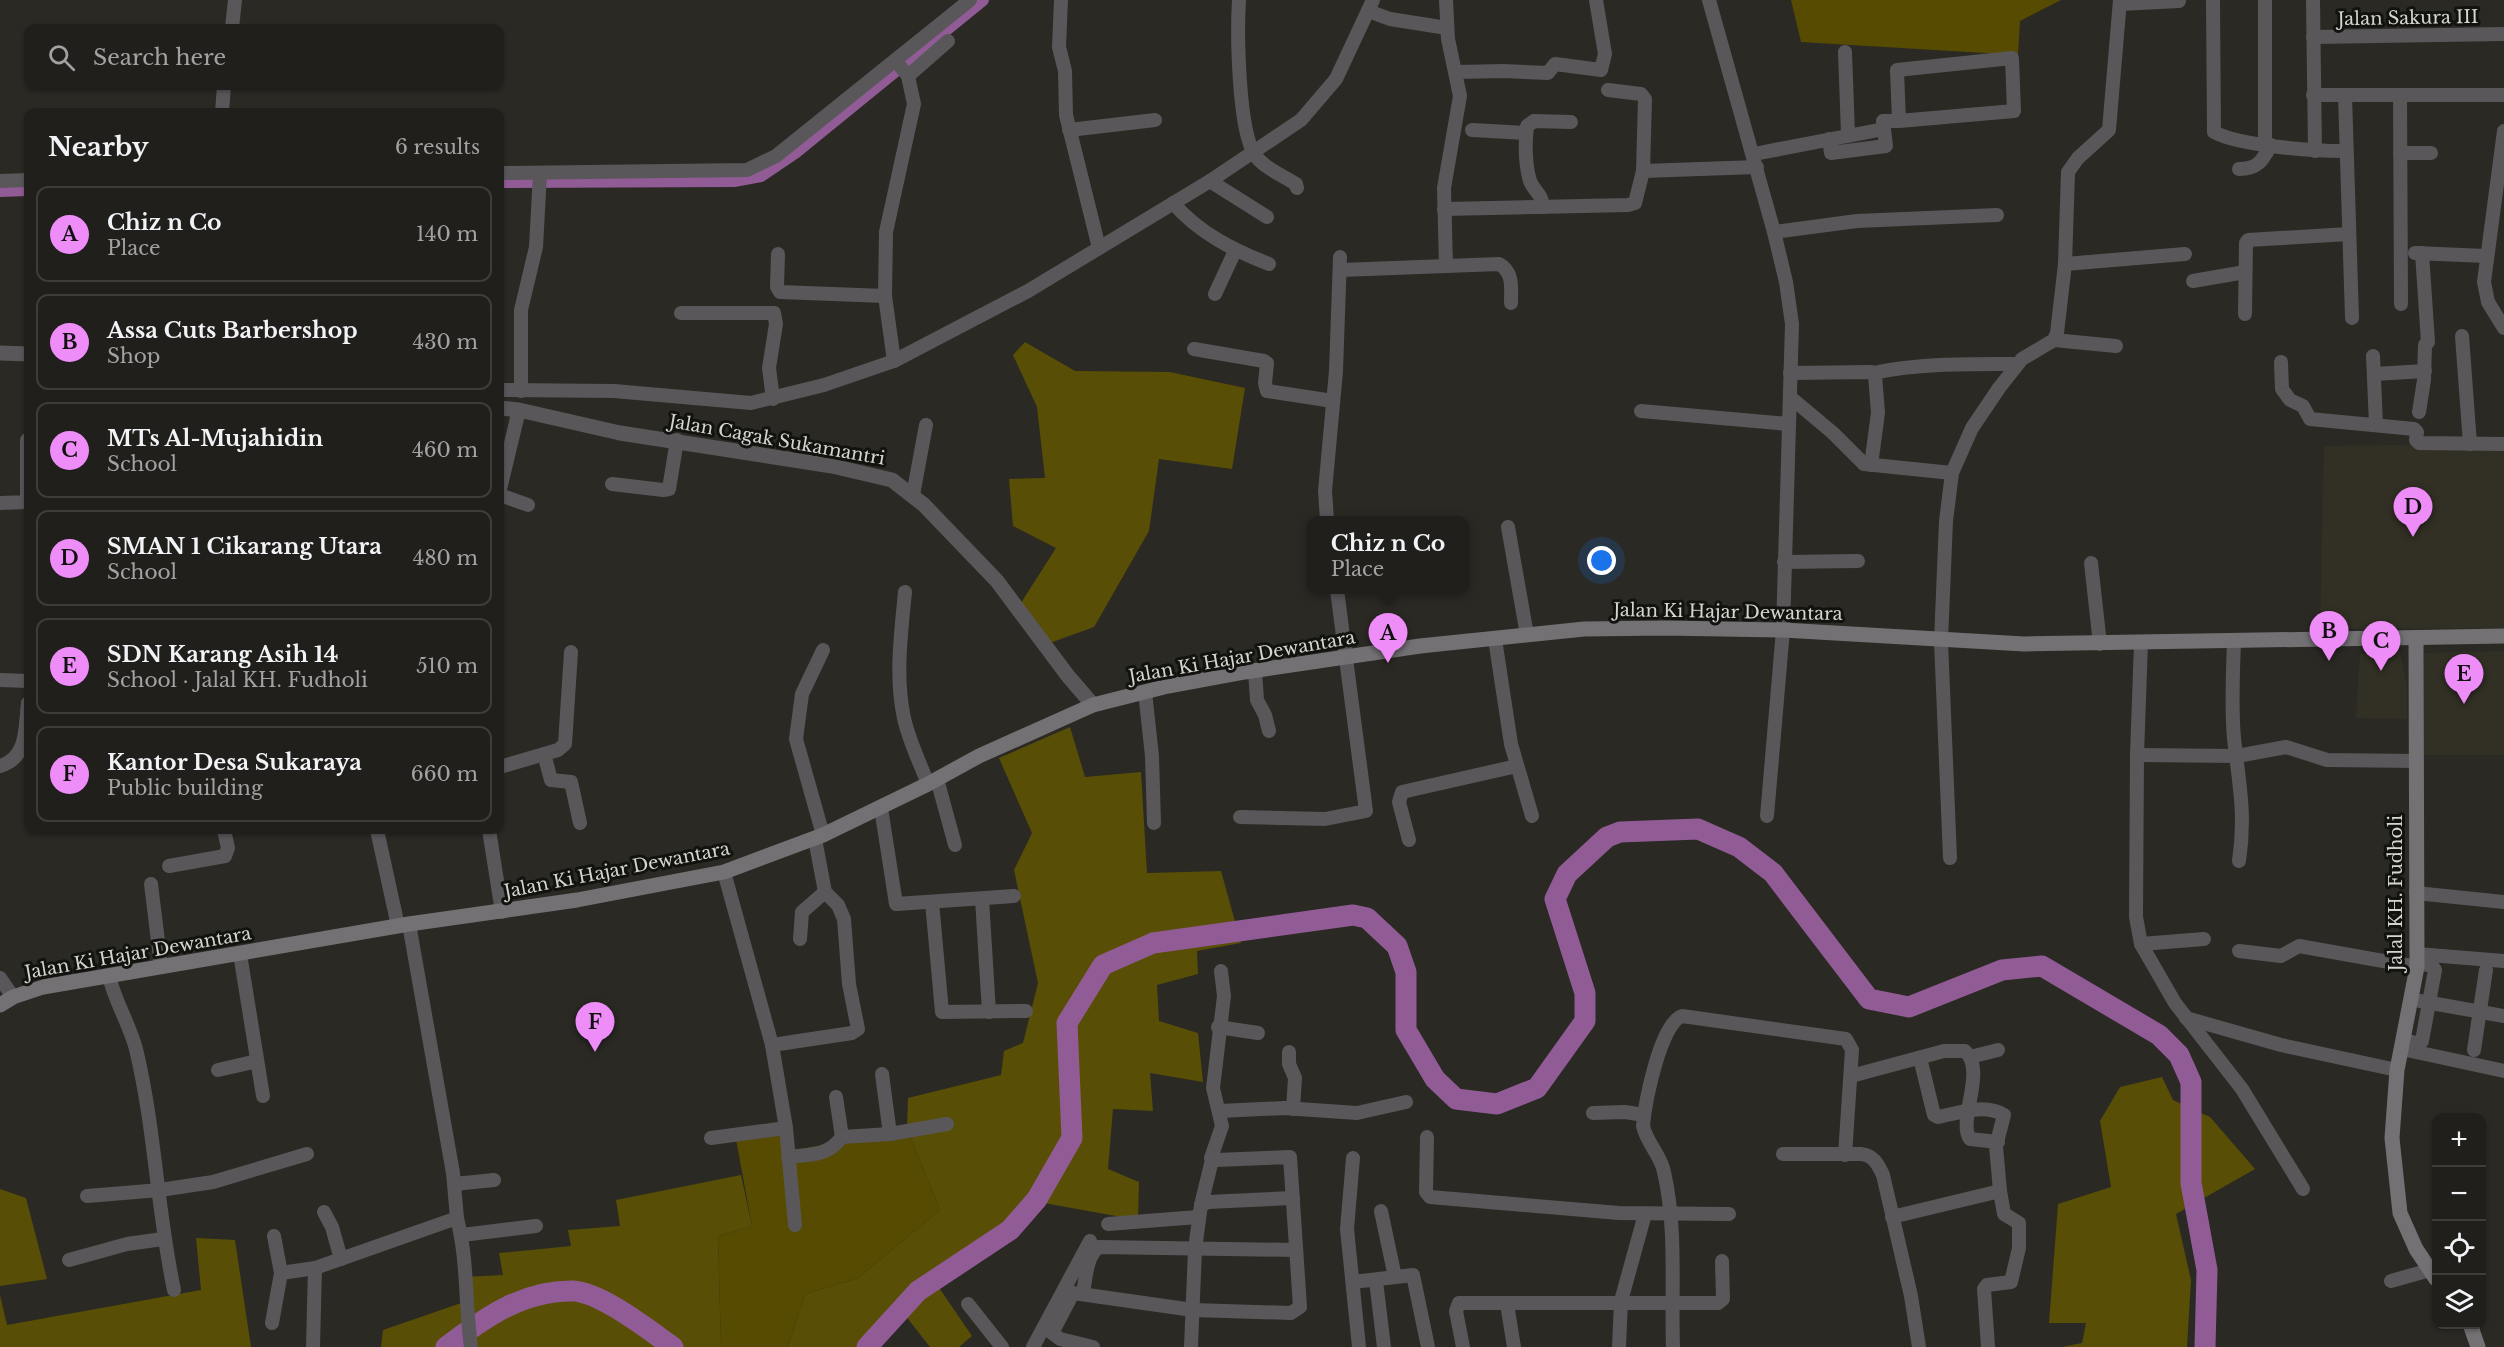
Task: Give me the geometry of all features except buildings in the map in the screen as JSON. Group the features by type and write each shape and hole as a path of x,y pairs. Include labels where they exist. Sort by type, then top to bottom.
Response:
{"main road":[{"name":"Jalan Ki Hajar Dewantara","path":"6,1001 43,987 404,925 502,912 724,872 819,837 933,782 979,756 1093,705 1145,692 1255,671 1420,646 1619,628 1783,630 1941,641 2100,644 2504,636"},
{"name":"Jalal KH. Fudholi","path":"2416,638 2416,894 2420,1001 2403,1045 2397,1070 2392,1113 2396,1194 2406,1228 2432,1272"},
{"path":"2472,1329 2478,1347"}],"street":[{"path":"232,24 235,0"},
{"path":"902,69 970,0"},
{"path":"1061,0 1059,47 1065,71 1065,102 1099,248"},
{"path":"1239,0 1239,68 1246,122 1254,153 1267,167 1296,184 1297,188"},
{"path":"1446,0 1447,28 1460,96 1444,188 1446,266"},
{"path":"1456,72 1503,71 1548,74 1555,64 1601,70 1605,54 1596,0"},
{"path":"1709,0 1756,161 1790,304 1790,397 1783,630 1767,816"},
{"path":"2213,0 2214,132 2268,145 2315,151 2346,151"},
{"path":"2239,169 2251,169 2258,165 2268,145 2265,0"},
{"path":"2313,0 2315,151"},
{"path":"2054,340 2057,333 2066,264 2067,172 2078,158 2109,130 2120,2 2180,1"},
{"path":"504,390 615,391 739,403 773,399 824,385 894,361 991,312 1210,181 1301,120 1314,108 1336,79 1371,5 1390,20 1447,28"},
{"name":"Jalan Sakura III","path":"2313,38 2504,34"},
{"path":"504,174 540,179 747,170 776,156 902,69 948,41"},
{"path":"1845,52 1848,134"},
{"path":"1829,139 1831,153 1886,146 1883,121 1899,121 2014,111 2012,58 1897,70 1899,121"},
{"path":"894,361 885,296 886,232 914,104 902,69"},
{"path":"222,108 224,90"},
{"path":"1444,209 1633,204 1637,199 1642,171 1646,112 1644,95 1608,90"},
{"path":"2313,95 2504,96"},
{"path":"2345,95 2352,318"},
{"path":"2400,95 2401,304"},
{"path":"1070,130 1155,120"},
{"path":"1543,207 1541,194 1530,180 1526,133 1530,122 1534,121 1571,122"},
{"path":"1642,171 1756,161 1848,134 1884,129"},
{"path":"1472,130 1526,133"},
{"path":"2504,130 2484,282 2488,302 2504,328"},
{"path":"2400,153 2431,153"},
{"path":"521,391 521,310 536,247 540,179"},
{"path":"0,181 24,180"},
{"path":"1210,181 1266,217"},
{"path":"1173,203 1184,215 1216,240 1235,251 1269,264"},
{"path":"1774,232 1857,221 1997,215"},
{"path":"2245,314 2248,240 2349,234"},
{"path":"1215,294 1235,251"},
{"path":"2419,412 2425,371 2425,345 2428,342 2422,253"},
{"path":"778,254 777,287 780,291 885,296"},
{"path":"2066,264 2185,254"},
{"path":"2401,254 2486,256"},
{"path":"1327,516 1325,491 1341,264 1446,266 1492,263 1504,266 1510,277 1511,303"},
{"path":"2193,281 2245,272"},
{"path":"681,313 774,313 776,324 769,368 773,399"},
{"path":"2462,336 2470,444"},
{"path":"1950,858 1941,641 1946,521 1952,473 1972,428 2017,364 2026,356 2054,340 2116,346"},
{"path":"1194,349 1264,361 1267,364 1264,382 1268,391 1333,401"},
{"path":"0,353 24,354"},
{"path":"2373,356 2376,425"},
{"path":"2281,362 2282,389 2290,400 2303,406 2310,419 2414,429 2417,432 2416,440 2419,443 2504,444"},
{"path":"1790,373 1873,373 1902,367 1942,364 2017,364"},
{"path":"2374,374 2425,371"},
{"path":"1871,465 1878,412 1878,386 1873,373"},
{"path":"1790,397 1833,433 1861,463 1952,473"},
{"name":"Jalan Cagak Sukamantri","path":"504,408 620,433 876,475 892,480 914,495 997,581 1068,676 1093,705"},
{"path":"504,472 519,410"},
{"path":"1641,411 1788,424"},
{"path":"914,495 926,425"},
{"path":"612,484 669,489 677,441"},
{"path":"504,496 528,505"},
{"path":"0,503 24,503"},
{"path":"1508,527 1527,635"},
{"path":"1784,562 1858,561"},
{"path":"2091,563 2100,644"},
{"path":"905,592 899,657 904,722 933,782 956,845"},
{"path":"1240,817 1325,819 1366,811 1337,594"},
{"path":"1495,639 1506,717 1516,765 1532,816"},
{"path":"2234,641 2233,708 2243,821 2239,861"},
{"path":"2141,643 2137,755 2136,917 2141,944 2186,1018 2242,1089 2303,1189"},
{"path":"772,1045 852,1033 858,1029 848,976 844,919 838,905 825,892 819,837 796,739 802,694 823,650"},
{"path":"504,766 558,750 566,744 571,652"},
{"path":"1255,671 1257,698 1269,731"},
{"path":"0,680 24,681"},
{"path":"1145,692 1152,756 1154,823"},
{"path":"0,766 17,758 22,747 24,732"},
{"path":"2137,755 2237,756 2286,747 2327,760 2416,761"},
{"path":"544,754 551,780 571,782 580,823"},
{"path":"1409,840 1399,802 1402,792 1516,765"},
{"path":"880,808 894,900 901,904 1014,896"},
{"path":"169,866 225,856 228,848 225,834"},
{"path":"378,834 404,925 454,1184 457,1218 462,1235 467,1287 466,1316 471,1347"},
{"path":"490,834 502,912"},
{"path":"724,872 772,1045 786,1128 795,1226"},
{"path":"151,884 161,966"},
{"path":"800,939 802,912 825,892"},
{"path":"2416,894 2504,902"},
{"path":"982,899 990,1012"},
{"path":"932,902 942,1012 1026,1011"},
{"path":"2141,944 2204,939"},
{"path":"2239,951 2281,956 2299,946 2417,961 2504,961"},
{"path":"240,954 263,1096"},
{"path":"2474,1050 2486,970"},
{"path":"1191,1347 1195,1249 1200,1211 1212,1160 1211,1155 1222,1126 1213,1088 1218,1027 1224,996 1221,971"},
{"path":"109,976 118,1008 125,1017 136,1048 160,1190 163,1239 174,1290"},
{"path":"0,978 6,1001"},
{"path":"2420,1001 2504,1016"},
{"path":"1673,1347 1670,1214 1664,1168 1646,1138 1644,1115 1667,1029 1675,1019 1682,1016 1846,1040 1852,1047 1845,1155"},
{"path":"2186,1018 2281,1045 2397,1070"},
{"path":"1218,1027 1258,1033"},
{"path":"2403,1045 2504,1071"},
{"path":"1851,1076 1960,1050 1970,1058 1973,1085 1965,1122 1969,1138 1998,1142"},
{"path":"1970,1058 1998,1050"},
{"path":"1289,1052 1288,1064 1295,1075 1293,1109"},
{"path":"1920,1058 1934,1115 1938,1118 1969,1110 1997,1111 2004,1115 1998,1142 2000,1191 2004,1214 2019,1223 2019,1248 2011,1282 1987,1285 1984,1289 1988,1347"},
{"path":"218,1070 257,1061"},
{"path":"882,1074 891,1134"},
{"path":"788,1157 832,1150 842,1137 836,1097"},
{"path":"1220,1111 1293,1109 1356,1113 1406,1102"},
{"path":"1593,1113 1625,1112 1644,1115"},
{"path":"842,1137 891,1134 947,1124"},
{"path":"711,1137 786,1128"},
{"path":"1427,1137 1426,1192 1430,1197 1645,1214 1729,1214"},
{"path":"87,1196 160,1190 213,1182 307,1154"},
{"path":"1783,1154 1867,1154 1877,1163 1883,1175 1911,1296 1918,1347"},
{"path":"1093,1347 1060,1339 1052,1334 1070,1295 1083,1293 1192,1310 1291,1313 1298,1310 1301,1304 1291,1160 1287,1155 1212,1160"},
{"path":"1353,1158 1347,1229 1359,1347"},
{"path":"454,1184 494,1180"},
{"path":"1892,1217 2000,1191"},
{"path":"1108,1224 1200,1211 1208,1202 1293,1197"},
{"path":"1381,1211 1395,1277"},
{"path":"324,1212 332,1227 341,1260"},
{"path":"1618,1347 1621,1301 1645,1214"},
{"path":"281,1273 315,1269 457,1218"},
{"path":"462,1235 536,1226"},
{"path":"272,1323 281,1273 274,1236"},
{"path":"69,1260 127,1244 163,1239"},
{"path":"1033,1347 1090,1241"},
{"path":"1083,1293 1093,1251 1099,1247 1296,1250"},
{"path":"1462,1347 1456,1305 1459,1303 1722,1302 1722,1261"},
{"path":"313,1347 315,1269"},
{"path":"1353,1282 1376,1281 1411,1274 1414,1278 1428,1347"},
{"path":"2391,1281 2432,1274"},
{"path":"1376,1281 1384,1347"},
{"path":"968,1304 1002,1347"},
{"path":"1507,1304 1514,1347"}],"shaded area":[{"path":"1791,0 2061,0 2020,21 2018,55 1801,42"},
{"path":"1025,342 1075,371 1170,372 1245,388 1232,469 1159,459 1149,531 1094,627 1050,643 1017,609 1056,548 1013,526 1009,479 1045,478 1037,407 1013,355"},
{"path":"2504,443 2504,628 2320,629 2324,446"},
{"path":"2504,651 2504,755 2423,755 2424,653"},
{"path":"2400,652 2407,688 2407,719 2356,718 2360,654"},
{"path":"1070,727 1085,777 1141,772 1147,873 1221,871 1241,943 1197,951 1198,974 1157,985 1159,1021 1198,1033 1203,1082 1150,1073 1153,1111 1113,1109 1108,1169 1139,1182 1138,1220 1044,1203 969,1260 931,1276 972,1336 959,1347 930,1347 897,1305 864,1347 788,1347 805,1294 858,1278 940,1210 907,1129 908,1098 1001,1075 1004,1051 1023,1043 1038,983 1014,870 1032,833 999,758"},
{"path":"2162,1077 2173,1100 2210,1117 2255,1169 2176,1214 2191,1280 2187,1347 2062,1347 2082,1343 2086,1323 2049,1323 2058,1204 2111,1187 2100,1121 2120,1087"},
{"path":"781,1128 785,1152 907,1129 940,1210 858,1278 805,1294 788,1347 721,1347 718,1236 752,1226 735,1134"},
{"path":"741,1175 752,1226 718,1236 721,1347 381,1347 383,1330 464,1302 464,1277 503,1275 499,1253 571,1246 568,1230 620,1226 616,1200"},
{"path":"0,1189 26,1198 47,1279 0,1286"},
{"path":"196,1238 235,1240 251,1347 0,1347 0,1295 7,1325 201,1290"}],"waterway":[{"path":"504,182 734,181 761,176 795,153 983,0"},
{"path":"0,191 24,190"},
{"path":"867,1347 918,1291 1010,1230 1037,1199 1072,1138 1067,1023 1103,965 1153,943 1353,915 1367,918 1397,946 1406,972 1406,1030 1435,1079 1456,1099 1497,1104 1537,1088 1585,1021 1585,993 1555,899 1567,874 1607,837 1620,832 1698,829 1739,847 1773,873 1869,999 1909,1007 2002,970 2042,966 2159,1035 2179,1055 2191,1082 2191,1183 2207,1270 2205,1347"},
{"path":"446,1347 505,1308 537,1295 573,1291 584,1293 611,1305 673,1347"}],"place":[{"name":"SMAN 1 Cikarang Utara","path":"2413,537"},
{"name":"Assa Cuts Barbershop","path":"2329,661"},
{"name":"Chiz n Co","path":"1388,663"},
{"name":"MTs Al-Mujahidin","path":"2381,671"},
{"name":"SDN Karang Asih 14","path":"2464,704"},
{"name":"Kantor Desa Sukaraya","path":"595,1052"}]}
